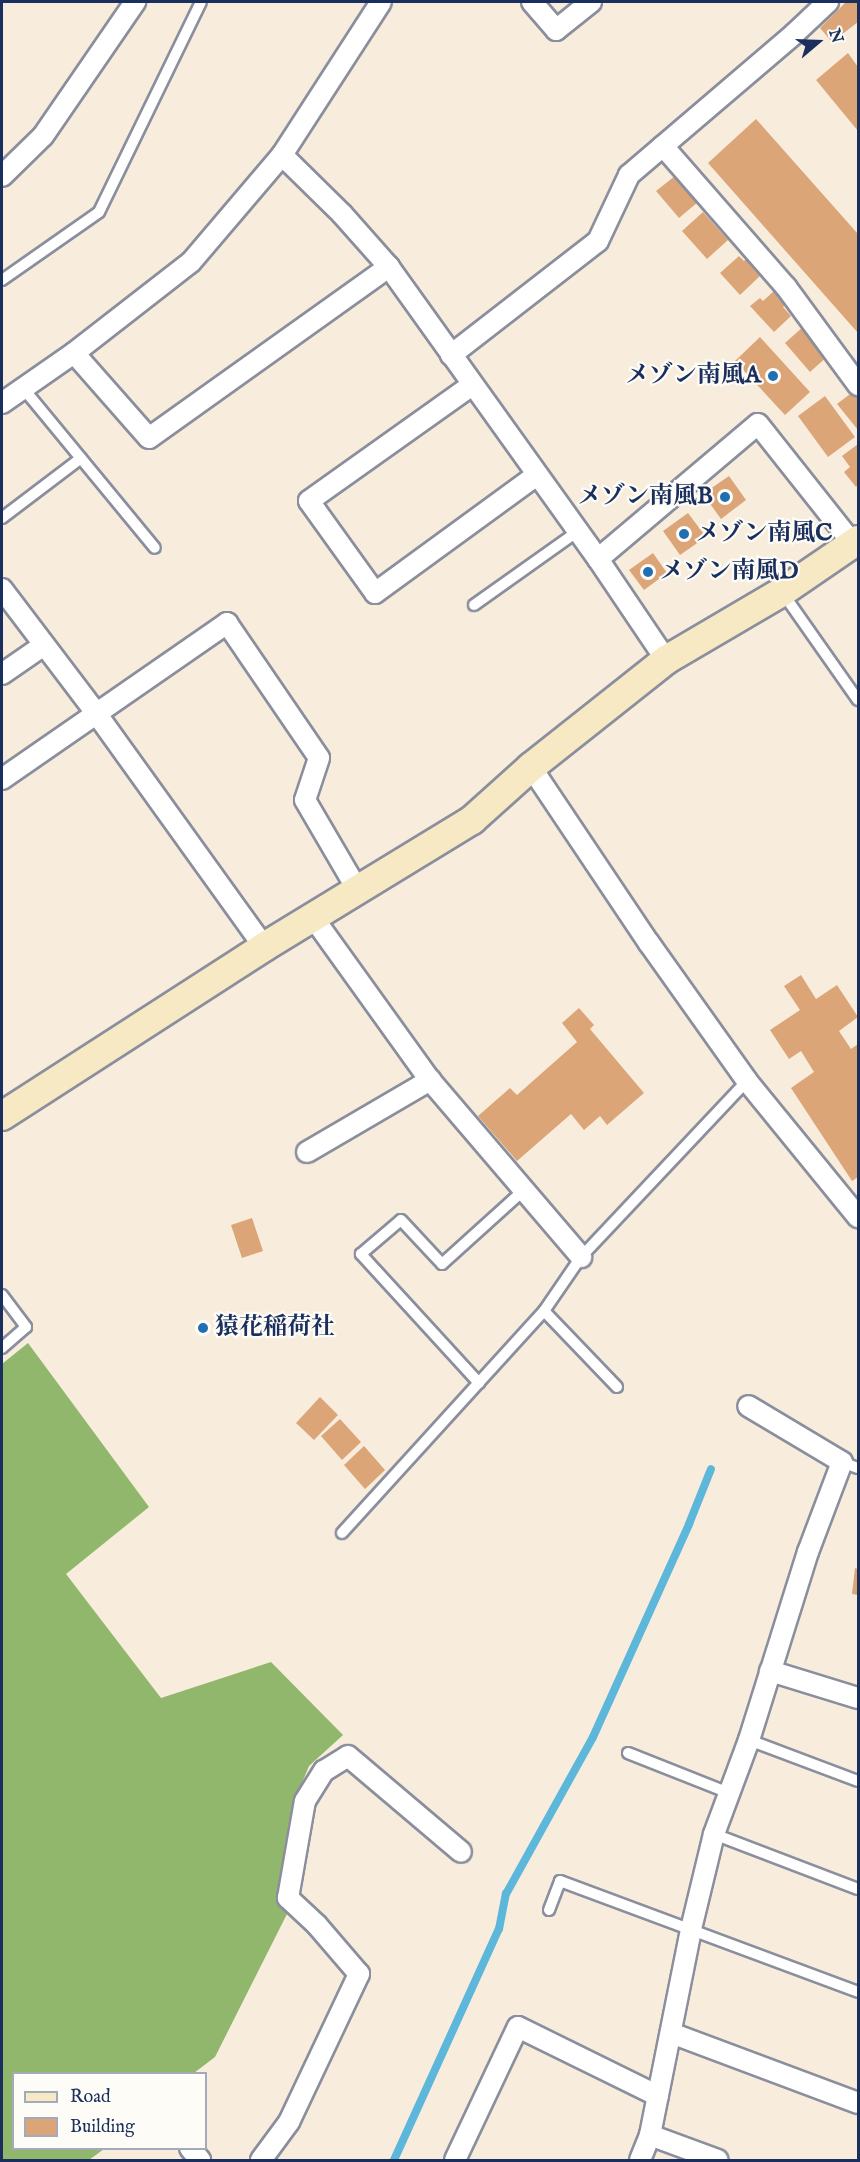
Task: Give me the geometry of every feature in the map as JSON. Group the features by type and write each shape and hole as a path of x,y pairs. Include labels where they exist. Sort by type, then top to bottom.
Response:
{"street":[{"path":"2,176 43,136 135,2"},
{"path":"2,403 74,353 191,262 282,155 381,2"},
{"path":"532,2 556,30 591,2"},
{"path":"451,355 598,241 629,175 794,34 828,2"},
{"path":"663,146 786,286 858,385"},
{"path":"282,155 342,214 389,267 598,559 666,660"},
{"path":"74,353 149,438 389,267"},
{"path":"472,385 309,501 375,593 537,475"},
{"path":"3,1112 312,916 472,819 531,767 666,660 782,592 856,542 758,424 598,559"},
{"path":"2,589 96,713 264,946"},
{"path":"2,779 227,623 319,758 305,800 357,889"},
{"path":"2,674 44,645"},
{"path":"531,767 747,1081 858,1217"},
{"path":"312,916 430,1080 580,1257"},
{"path":"307,1152 430,1080"},
{"path":"640,2160 650,2134 691,1929 714,1834 749,1740 808,1552 850,1465 748,1406"},
{"path":"770,1671 858,1698"},
{"path":"261,2160 289,2122 359,1974 316,1925 288,1898 305,1801 324,1771 348,1756 461,1852"},
{"path":"455,2160 518,2027 658,2096"},
{"path":"671,2034 858,2103"},
{"path":"650,2134 718,2160"}],"lane":[{"path":"2,280 99,212 201,2"},
{"path":"23,388 155,548"},
{"path":"2,519 81,458"},
{"path":"474,605 578,531"},
{"path":"782,592 858,700"},
{"path":"342,1533 544,1311 580,1257 747,1081"},
{"path":"479,1383 361,1254 401,1220 442,1264 524,1190"},
{"path":"2,1294 26,1327 2,1347"},
{"path":"544,1311 617,1387"},
{"path":"749,1740 858,1781"},
{"path":"628,1753 729,1793"},
{"path":"714,1834 858,1889"},
{"path":"549,1910 560,1881 858,1992"}],"green space":[{"path":"28,1343 149,1507 66,1574 161,1698 271,1662 343,1735 309,1766 297,1795 281,1902 287,1914 215,2057 195,2072 12,2072 12,2150 103,2150 89,2160 2,2160 2,1364"}],"building":[{"path":"846,2 858,2 858,22 832,42 820,28"},
{"path":"848,53 858,67 858,131 816,80"},
{"path":"756,119 858,234 858,333 708,163"},
{"path":"675,176 698,202 679,218 656,191"},
{"path":"703,212 728,240 707,259 682,231"},
{"path":"739,256 744,261 747,258 762,274 740,295 720,273"},
{"path":"775,290 787,303 783,307 791,316 774,332 750,306 760,298 763,301"},
{"path":"804,326 829,355 810,372 785,343"},
{"name":"メゾン南風A","path":"760,337 810,392 785,415 735,361"},
{"path":"854,391 858,396 858,430 837,404"},
{"path":"825,396 855,437 828,457 798,416"},
{"path":"858,444 858,485 856,487 844,472 850,467 842,456"},
{"name":"メゾン南風B","path":"729,476 746,500 721,519 703,494"},
{"name":"メゾン南風C","path":"688,513 706,537 680,555 663,531"},
{"name":"メゾン南風D","path":"653,553 667,573 644,590 629,570"},
{"path":"801,975 816,999 837,985 858,1017 839,1031 851,1049 858,1044 858,1177 852,1181 791,1088 814,1072 801,1051 789,1059 770,1030 800,1010 784,986"},
{"path":"579,1008 594,1025 590,1029 644,1093 607,1125 600,1116 584,1130 571,1114 517,1161 478,1116 510,1088 517,1095 577,1042 562,1023"},
{"path":"252,1218 263,1251 242,1258 231,1225"},
{"path":"320,1397 338,1415 314,1440 296,1423"},
{"path":"340,1419 361,1442 342,1460 321,1436"},
{"path":"364,1446 385,1470 365,1489 344,1465"},
{"path":"855,1568 858,1569 858,1595 852,1594"}],"waterway":[{"path":"394,2160 499,1929 506,1894 593,1737 689,1524 711,1469"}],"place":[{"name":"メゾン南風A","path":"773,376"},
{"name":"メゾン南風B","path":"725,497"},
{"name":"メゾン南風C","path":"684,534"},
{"name":"メゾン南風D","path":"648,572"},
{"name":"猿花稲荷社","path":"203,1328"}]}
